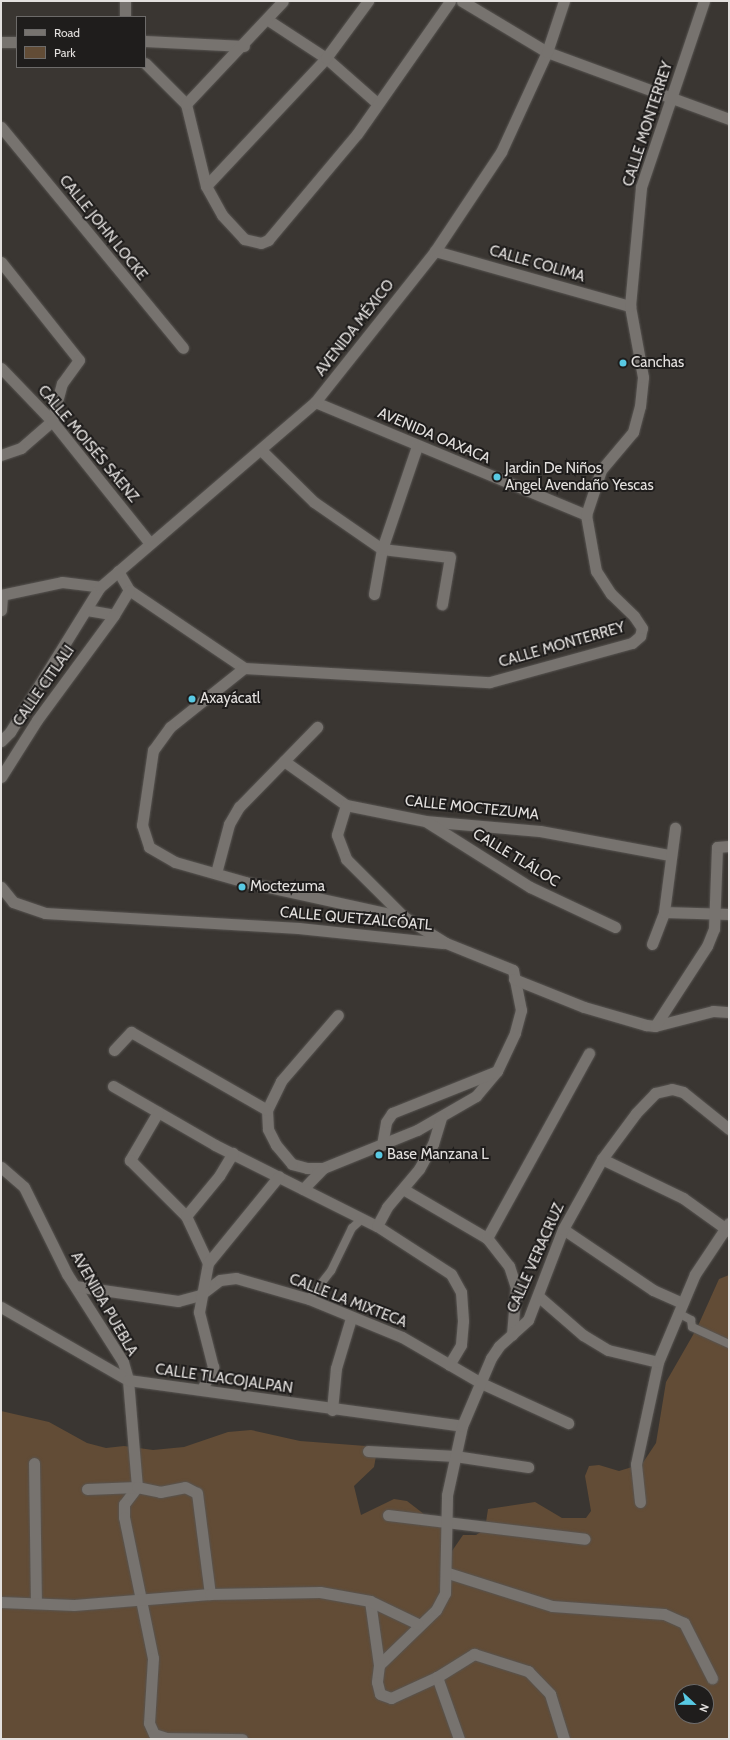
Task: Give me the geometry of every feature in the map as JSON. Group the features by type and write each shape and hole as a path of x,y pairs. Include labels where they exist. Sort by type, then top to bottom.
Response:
{"street":[{"path":"125,1 125,16"},
{"path":"186,104 244,46 283,1"},
{"path":"206,186 326,58 368,1"},
{"path":"146,63 186,104 206,186 222,215 244,239 254,244 268,240 378,104 450,1"},
{"path":"462,1 547,52 729,119"},
{"name":"AVENIDA MÉXICO","path":"87,610 100,587 149,542 190,512 315,402 435,251 502,152 547,52 564,1"},
{"name":"CALLE MONTERREY","path":"244,668 490,682 632,643 642,628 596,571 586,516 601,470 633,432 640,406 643,377 630,306 641,187 673,98 704,1"},
{"path":"268,20 326,58 378,104"},
{"path":"146,41 244,46"},
{"path":"1,42 16,42"},
{"name":"CALLE JOHN LOCKE","path":"1,127 182,348"},
{"name":"CALLE COLIMA","path":"435,251 630,306"},
{"path":"1,262 78,356 77,366 58,394 52,421 21,448 1,455"},
{"name":"CALLE MOISÉS SÁENZ","path":"1,368 52,421 149,542"},
{"name":"AVENIDA OAXACA","path":"315,402 586,516"},
{"path":"374,594 382,549 417,446"},
{"path":"261,450 314,502 382,549 432,557 450,557 442,604"},
{"path":"118,571 129,590 244,668"},
{"path":"1,610 2,595 62,582 100,587"},
{"path":"1,741 10,732 87,610 114,615 129,590"},
{"name":"CALLE CITLALI","path":"1,777 37,720 114,615"},
{"name":"CALLE QUETZALCÓATL","path":"244,668 170,727 153,750 147,775 142,825 149,847 175,862 404,917 446,943"},
{"path":"216,873 229,824 238,807 317,727"},
{"name":"CALLE MOCTEZUMA","path":"284,761 346,805 425,821 516,827 670,855"},
{"path":"346,805 337,835 346,859 404,917"},
{"name":"CALLE TLÁLOC","path":"425,821 530,887 615,927"},
{"path":"652,944 664,912 670,855 675,828"},
{"path":"655,1026 707,946 714,929 717,847 729,846"},
{"name":"CALLE QUETZALCÓATL","path":"1,887 13,902 45,913 299,928 446,943"},
{"path":"664,912 729,914"},
{"path":"304,1189 323,1168 382,1145 442,1117 476,1096 497,1071 519,1017 513,970 446,943"},
{"path":"514,978 584,1007 608,1012 655,1026 713,1011 729,1012"},
{"path":"323,1168 292,1164 276,1145 268,1128 267,1110 281,1081 338,1015"},
{"path":"114,1050 131,1032 267,1110"},
{"path":"487,1238 589,1053"},
{"path":"382,1145 386,1122 392,1113 497,1071"},
{"path":"113,1086 233,1153 377,1226 451,1274 461,1292 461,1345 449,1365"},
{"name":"CALLE VERACRUZ","path":"380,1665 418,1624 436,1610 445,1593 448,1573 446,1522 455,1456 462,1426 498,1346 528,1320 563,1229 602,1159 636,1113 655,1093 672,1089 683,1092 729,1129"},
{"path":"158,1112 130,1160 186,1216 208,1263"},
{"path":"377,1226 387,1206 403,1189 433,1144 442,1117"},
{"path":"186,1216 219,1176 233,1153"},
{"path":"602,1159 683,1198 728,1228 695,1274 658,1362 636,1464 640,1502"},
{"name":"AVENIDA PUEBLA","path":"1,1167 24,1187 75,1286 123,1362 128,1380 137,1487"},
{"path":"202,1389 213,1367 199,1312 200,1295 208,1263 279,1176"},
{"path":"403,1189 487,1238 509,1266 516,1287 512,1335"},
{"path":"309,1299 331,1271 352,1228 362,1219"},
{"path":"563,1229 680,1308 691,1320 692,1327 729,1344"},
{"name":"CALLE LA MIXTECA","path":"75,1286 178,1301 200,1295 220,1280 236,1278 309,1299 351,1318 402,1337 481,1383 568,1423"},
{"path":"538,1296 583,1335 608,1350 658,1362"},
{"name":"CALLE TLACOJALPAN","path":"1,1307 128,1380 202,1389 332,1410 462,1426"},
{"path":"332,1410 336,1368 351,1318"},
{"path":"368,1451 455,1456 528,1467"},
{"path":"34,1463 36,1603"},
{"path":"87,1490 137,1487 160,1492 185,1486 197,1493 210,1594"},
{"path":"137,1487 124,1504 124,1517 153,1658 149,1723 154,1734 166,1738 242,1739"},
{"path":"388,1515 586,1539"},
{"path":"448,1573 552,1606 664,1614 684,1623 712,1678"},
{"path":"1,1602 74,1606 210,1594 320,1592 370,1601 418,1624"},
{"path":"370,1601 380,1665 376,1682 380,1694 391,1698 437,1677 474,1654 528,1671 550,1694 564,1739"},
{"path":"437,1677 459,1739"}],"green space":[{"path":"729,1275 729,1739 1,1739 1,1411 49,1422 87,1443 106,1448 124,1446 153,1450 184,1447 228,1432 251,1430 300,1441 366,1446 376,1456 374,1467 354,1486 361,1515 394,1499 407,1501 442,1528 444,1549 452,1551 463,1535 476,1535 485,1529 488,1509 535,1502 562,1518 586,1518 591,1511 585,1476 589,1466 599,1465 619,1471 642,1464 656,1443 666,1382 697,1328 719,1279"}],"place":[{"name":"Canchas","path":"623,363"},
{"name":"Jardin De Niños Angel Avendaño Yescas","path":"497,477"},
{"name":"Axayácatl","path":"192,699"},
{"name":"Moctezuma","path":"242,887"},
{"name":"Base Manzana L","path":"379,1155"}]}
